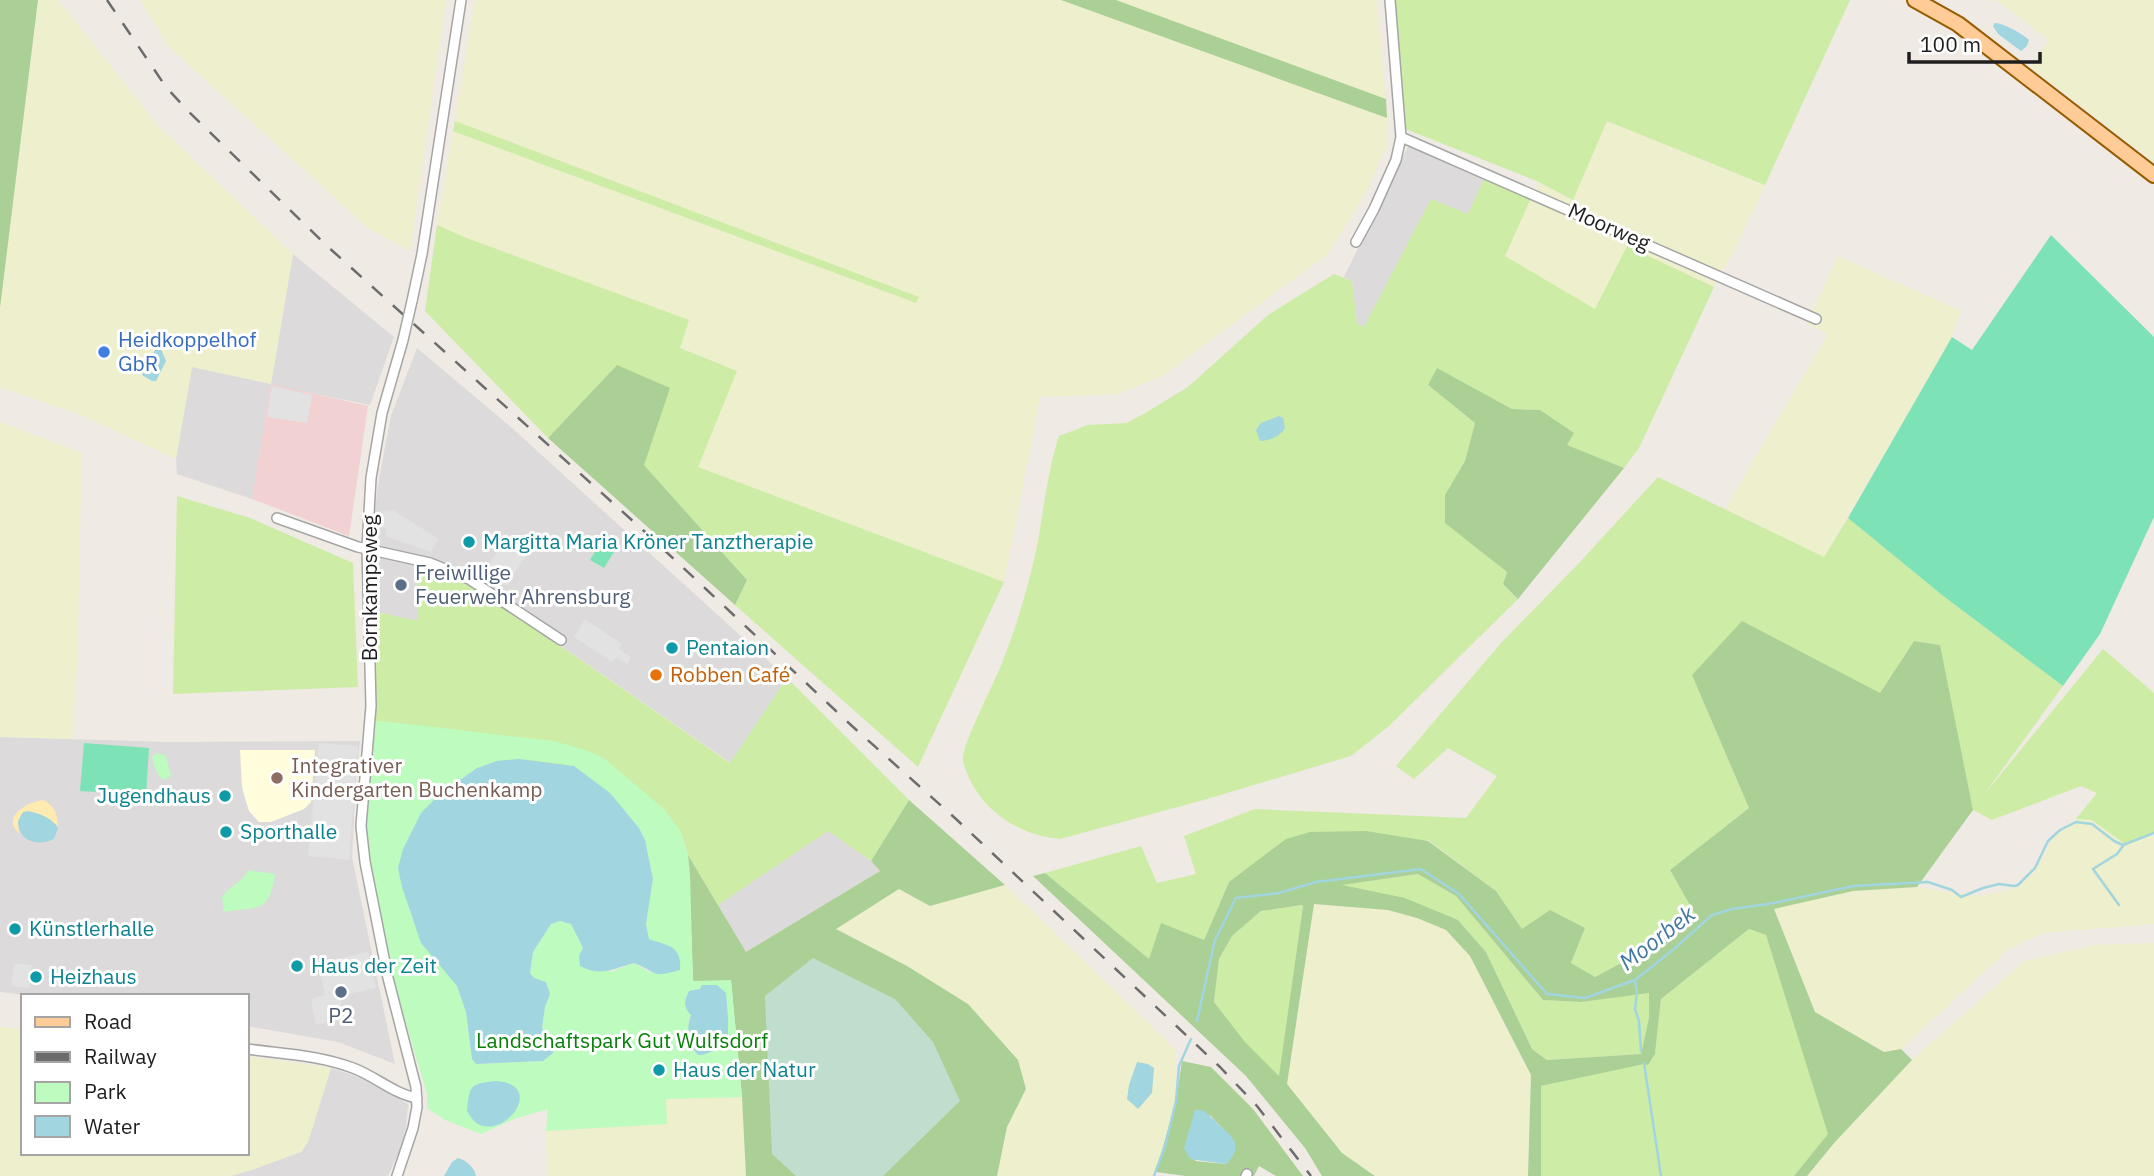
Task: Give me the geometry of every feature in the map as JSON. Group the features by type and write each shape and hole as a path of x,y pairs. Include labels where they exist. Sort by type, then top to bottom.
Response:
{"main road":[{"path":"1915,0 1958,24 2154,175"}],"street":[{"name":"Bornkampsweg","path":"397,1176 410,1142 417,1098 412,1068 388,978 363,844 362,810 371,706 367,548 370,478 379,426 403,340 422,254 461,0"},
{"path":"1356,242 1396,160 1401,137 1390,0"},
{"name":"Moorweg","path":"1401,137 1816,319"},
{"path":"277,518 358,547 430,563 469,579 561,640"},
{"path":"248,1049 331,1060 356,1069 406,1096 417,1098"}],"shaded area":[{"path":"1409,145 1484,179 1468,214 1431,199 1364,327 1357,324 1352,281 1344,277"},
{"path":"293,254 394,337 370,405 271,385 252,499 177,474 176,459 192,367 271,384"},
{"path":"417,348 512,428 787,678 731,763 481,591 417,563 418,621 372,611 371,536 380,473 391,416"},
{"path":"271,384 368,406 349,536 252,499"},
{"path":"272,386 312,395 307,423 267,417"},
{"path":"393,510 439,539 431,552 385,536 387,529 382,528 383,511"},
{"path":"501,546 512,553 515,549 526,556 506,586 484,571"},
{"path":"585,619 622,644 619,649 631,657 627,664 616,657 612,662 574,637"},
{"path":"0,737 169,742 360,741 352,857 395,1064 338,1042 248,1026 248,994 21,994 0,992"},
{"path":"319,743 358,746 349,860 308,856"},
{"name":"Integrativer Kindergarten Buchenkamp","path":"240,750 315,750 311,802 304,809 271,822 259,822 249,811 242,787"},
{"path":"828,831 871,861 880,871 746,952 718,905"},
{"name":"P2","path":"368,952 376,988 340,996 344,1019 316,1025 311,999 325,995 318,963"},
{"path":"14,963 32,965 29,988 11,986"},
{"path":"331,1068 368,1080 408,1104 401,1147 388,1176 231,1176 301,1152 308,1142"}],"green space":[{"path":"0,0 38,0 0,308"},
{"path":"38,0 58,0 159,127 293,254 271,384 192,367 176,459 83,416 0,387 0,308"},
{"path":"140,0 446,0 410,251 368,228 169,47"},
{"path":"475,0 1377,0 1388,144 1365,194 1328,254 1164,375 1119,394 1040,397 1004,582 697,467 737,371 680,348 689,320 674,314 654,368 437,225"},
{"path":"1061,0 1116,0 1386,99 1387,118"},
{"path":"1394,0 1850,0 1765,185 1607,121 1573,200 1539,182 1403,128"},
{"path":"1981,0 2154,0 2154,162 2030,67 2048,40 1998,1"},
{"path":"455,121 919,297 916,303 453,131"},
{"path":"1607,121 1765,185 1714,287 1627,247 1595,309 1504,256 1539,182 1573,200"},
{"path":"1484,179 1531,198 1505,256 1595,309 1627,246 1714,287 1639,448 1624,468 1566,445 1540,410 1512,409 1438,369 1428,385 1475,423 1465,461 1445,495 1445,522 1507,572 1503,584 1518,599 1389,726 1351,756 1060,839 1028,831 999,815 977,792 963,761 963,754 1006,653 1022,605 1035,557 1049,475 1059,436 1088,425 1127,423 1147,412 1188,387 1268,315 1334,274 1352,281 1357,324 1364,327 1431,199 1468,214"},
{"path":"437,225 689,320 680,348 737,371 698,467 1004,582 918,767 735,605 747,580 644,465 616,366 548,438 425,311"},
{"path":"2051,235 2154,337 2154,517 2100,634 2063,686 1942,595 1848,518 1952,337 1972,350"},
{"path":"1838,256 1961,311 1952,337 1824,557 1725,509 1828,334 1807,324"},
{"path":"617,365 670,388 644,465 747,580 735,605 548,438"},
{"path":"1437,368 1512,409 1540,410 1574,433 1567,445 1624,468 1518,599 1503,584 1507,572 1445,523 1445,495 1465,461 1475,423 1428,385"},
{"path":"0,422 82,453 77,664 72,739 0,737"},
{"path":"1658,477 1824,557 1848,518 1942,595 2063,686 1983,796 2103,649 2154,693 2154,834 2126,845 2092,820 2076,819 2097,793 2081,786 1992,820 1973,810 1939,645 1914,641 1880,693 1692,675 1749,808 1670,870 1695,913 1651,947 1595,977 1571,963 1585,928 1522,929 1496,891 1428,840 1229,882 1204,940 1149,960 1045,873 1141,846 1157,883 1196,874 1184,836 1255,809 1466,818 1497,776 1448,748 1414,779 1396,766 1501,643"},
{"path":"177,496 250,518 353,563 358,687 173,694"},
{"path":"603,538 617,547 604,568 590,560"},
{"path":"417,562 481,591 730,763 787,678 909,800 871,861 828,831 718,905 688,855 681,832 382,721 376,722 372,611 418,621"},
{"path":"1742,621 1880,693 1914,641 1940,645 1973,810 1917,887 1853,891 1774,909 1815,1012 1884,1052 1901,1049 1912,1060 1807,1176 1794,1176 1828,1134 1766,935 1749,929 1661,999 1655,1054 1648,1065 1541,1086 1541,1176 1528,1176 1531,1075 1470,956 1446,930 1417,918 1388,910 1314,904 1287,1084 1342,1153 1375,1176 1322,1176 1305,1148 1246,1076 1033,876 1045,873 1149,959 1161,923 1204,940 1229,882 1286,839 1310,832 1366,831 1428,841 1496,891 1522,929 1550,910 1585,928 1571,963 1595,977 1651,947 1695,914 1670,870 1749,808 1692,675","holes":["1418,874 1456,896 1543,1000 1581,1002 1649,993 1649,1018 1641,1054 1547,1060 1532,1049 1486,952 1458,920 1405,898 1342,885","1303,906 1279,1076 1245,1042 1214,1002 1219,959 1232,936 1261,911"]},
{"name":"Landschaftspark Gut Wulfsdorf","path":"376,722 554,741 585,750 604,758 664,809 681,832 688,855 693,981 731,980 742,1097 666,1099 667,1124 546,1131 548,1109 514,1119 481,1134 445,1120 427,1108 427,1093 391,976 369,862 365,826","holes":["519,759 564,764 610,793 639,828 645,840 653,879 646,924 651,973 634,963 610,972 579,956 583,948 571,924 560,921 551,924 533,952 530,974 546,982 550,995 542,1028 546,1034 543,1061 476,1064 472,1059 466,1012 457,985 412,918 398,868 410,835 440,794 477,768 497,761","700,989 727,1006 728,1017 688,1023 691,1015 685,1004 686,998 689,991"]},
{"path":"84,743 149,748 146,795 80,791"},
{"path":"157,753 166,756 171,776 163,780 152,757"},
{"path":"909,800 1005,885 930,906 899,889 836,929 907,966 968,1004 1018,1060 1026,1089 1007,1127 997,1176 746,1176 731,981 693,982 688,855 746,952 880,871 871,861"},
{"path":"2076,819 2092,820 2126,845 2154,834 2154,924 2043,933 2009,949 1901,1049 1885,1052 1815,1012 1774,908 1853,891 1917,887 1979,896 2010,890 2034,873 2055,835"},
{"path":"248,870 275,874 269,896 260,906 224,912 222,897"},
{"path":"1418,874 1456,896 1543,1000 1581,1002 1649,992 1649,1018 1641,1054 1547,1060 1532,1049 1486,952 1458,920 1339,885"},
{"path":"1005,885 1175,1049 1176,1101 1165,1146 1154,1176 997,1176 1007,1127 1026,1089 968,1004 907,966 836,929 899,889 930,906"},
{"path":"1314,904 1388,910 1417,918 1446,930 1470,956 1531,1075 1528,1176 1375,1176 1342,1153 1287,1084"},
{"path":"1303,905 1280,1077 1244,1042 1214,1002 1219,959 1232,936 1261,911"},
{"path":"1749,929 1766,935 1829,1135 1794,1176 1541,1176 1541,1086 1644,1063 1655,1054 1661,999"},
{"path":"2154,943 2154,1176 1807,1176 1912,1060 2024,961 2095,945"},
{"path":"813,958 895,999 933,1042 960,1101 883,1176 796,1176 772,1154 765,996"},
{"path":"0,1027 21,1029 21,1155 248,1155 248,1056 331,1068 308,1142 301,1152 252,1170 231,1176 0,1176"},
{"path":"1182,1061 1211,1067 1253,1109 1303,1176 1276,1176 1259,1166 1254,1176 1186,1176 1156,1172 1176,1101","holes":["1210,1115 1232,1138 1234,1144 1235,1150 1226,1164 1195,1161"]},
{"path":"742,1097 746,1176 548,1176 546,1131 666,1124 666,1099"}],"sand":[{"path":"43,800 55,811 58,828 56,824 18,827 20,834 13,822 14,816 23,807"}],"water":[{"path":"1995,23 2018,32 2029,40 2027,46 2021,51 1998,34 1993,26"},
{"path":"156,349 161,349 166,361 156,381 152,381 142,375 144,366"},
{"path":"1279,416 1283,418 1283,431 1274,438 1260,441 1256,430 1261,423"},
{"path":"519,759 574,766 610,793 639,828 645,840 653,879 646,924 649,939 668,945 676,951 680,970 659,974 634,963 607,971 588,969 580,966 579,956 583,948 571,924 560,921 551,924 533,952 530,973 534,978 546,982 550,994 542,1028 555,1044 553,1053 543,1061 476,1064 472,1059 466,1012 457,986 421,943 398,868 403,849 421,813 440,794 477,768 497,761"},
{"path":"28,811 56,824 58,828 54,839 35,842 25,838 18,821 23,812"},
{"path":"702,985 717,985 726,993 728,1040 706,1054 698,1055 690,1041 688,1030 691,1015 685,1004 689,991 700,989"},
{"path":"1137,1062 1154,1068 1152,1093 1138,1109 1127,1099"},
{"path":"496,1081 511,1084 518,1091 520,1100 509,1118 500,1124 489,1127 478,1124 467,1111 470,1091 480,1083"},
{"path":"1195,1110 1206,1112 1234,1140 1235,1150 1226,1164 1190,1159 1184,1148"},
{"path":"458,1158 470,1165 476,1176 444,1176 452,1162"}],"waterway":[{"name":"Moorbek","path":"1197,1021 1215,940 1236,898 1279,893 1316,882 1421,869 1459,894 1547,994 1585,998 1635,980 1712,915 1732,909 1854,886 1928,882 1952,890 1961,897 1999,884 2018,885 2035,868 2048,841 2060,830 2076,822 2092,824 2123,845 2154,833"},
{"path":"2119,905 2093,869 2117,854 2123,846"},
{"path":"1635,980 1635,1009 1639,1021 1641,1051"},
{"name":"Moorbek","path":"1154,1176 1165,1146 1176,1101 1179,1066 1191,1039"},
{"path":"1644,1063 1661,1176"}],"railway":[{"path":"107,0 166,87 188,111 327,246 644,531 1220,1067 1257,1106 1311,1176"}],"place":[{"name":"Heidkoppelhof GbR","path":"104,352"},
{"name":"Margitta Maria Kröner Tanztherapie","path":"469,542"},
{"name":"Freiwillige Feuerwehr Ahrensburg","path":"401,585"},
{"name":"Pentaion","path":"672,648"},
{"name":"Robben Café","path":"656,675"},
{"name":"Integrativer Kindergarten Buchenkamp","path":"277,778"},
{"name":"Jugendhaus","path":"225,796"},
{"name":"Sporthalle","path":"226,832"},
{"name":"Künstlerhalle","path":"15,929"},
{"name":"Haus der Zeit","path":"297,966"},
{"name":"Heizhaus","path":"36,977"},
{"name":"P2","path":"341,992"},
{"name":"Haus der Natur","path":"659,1070"}]}
